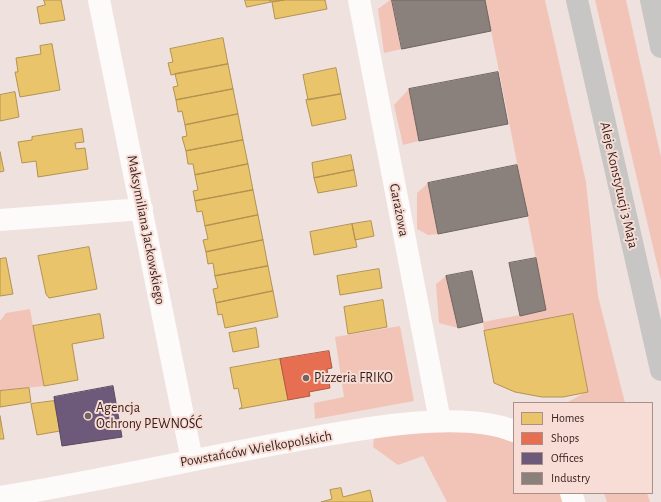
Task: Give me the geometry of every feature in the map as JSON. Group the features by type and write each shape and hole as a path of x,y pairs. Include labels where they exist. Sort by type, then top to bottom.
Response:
{"main road":[{"name":"Aleje Konstytucji 3 Maja","path":"577,0 661,370"},
{"path":"650,0 661,47"}],"street":[{"name":"Maksymiliana Jackowskiego","path":"99,0 192,460"},
{"name":"Garażowa","path":"359,0 440,421"},
{"path":"0,220 142,209"},
{"name":"Powstańców Wielkopolskich","path":"11,498 192,460 313,438 440,421 473,422 505,427 513,431"}],"shaded area":[{"path":"392,0 402,49 384,53 378,9"},
{"path":"485,0 545,0 586,182 598,296 625,402 568,402 588,391 573,314 484,331 483,322 546,310"},
{"path":"595,0 626,0 661,157 661,281"},
{"path":"409,89 419,141 403,145 394,105"},
{"path":"428,183 438,234 428,235 417,229 417,193"},
{"path":"446,276 458,328 439,323 436,284"},
{"path":"30,309 44,386 0,391 0,321 6,313"},
{"path":"400,326 414,401 315,419 314,403 344,397 335,337"},
{"path":"375,428 513,431 513,494 571,494 574,502 447,502 423,456 398,465 373,447"},
{"path":"604,494 647,494 650,502 607,502"}],"building: Homes":[{"path":"44,0 61,0 65,20 40,24 37,7 45,5"},
{"path":"245,0 270,0 271,2 247,7"},
{"path":"270,0 284,0 272,2"},
{"path":"284,0 325,0 327,9 275,19 272,2"},
{"path":"223,38 228,64 171,75 168,63 173,62 170,49"},
{"path":"52,44 60,90 20,97 15,72 18,72 16,58 41,54 40,46"},
{"path":"228,64 233,89 176,100 173,87 178,86 175,74"},
{"path":"336,68 341,94 308,100 303,75"},
{"path":"233,89 238,114 185,125 182,111 178,112 176,100"},
{"path":"15,92 19,117 0,121 0,95"},
{"path":"341,94 346,119 312,126 306,100"},
{"path":"238,114 243,140 186,151 182,137 187,136 185,125"},
{"path":"82,129 84,142 75,143 76,149 85,148 88,169 38,177 36,161 22,163 18,142 32,140 32,137"},
{"path":"243,140 248,164 195,175 193,164 188,164 186,151"},
{"path":"0,152 4,171 0,172"},
{"path":"351,155 354,170 314,178 312,163"},
{"path":"248,164 253,190 195,201 193,191 198,190 195,175"},
{"path":"354,170 357,186 318,193 314,178"},
{"path":"253,190 258,215 205,226 202,211 197,212 195,201"},
{"path":"258,215 263,240 206,252 203,240 208,239 205,226"},
{"path":"371,221 374,236 355,240 352,224"},
{"path":"352,224 357,247 314,255 310,232"},
{"path":"263,240 268,266 215,276 213,263 208,264 206,252"},
{"path":"89,247 97,289 49,298 46,294 38,256"},
{"path":"6,258 13,294 0,296 0,259"},
{"path":"268,266 273,291 216,303 213,289 218,288 215,276"},
{"path":"379,269 382,288 340,295 337,276"},
{"path":"273,291 278,317 225,328 222,314 218,315 216,303"},
{"path":"383,300 387,327 348,334 344,307"},
{"path":"100,314 104,338 72,344 78,380 44,386 33,326"},
{"path":"573,314 588,392 563,397 542,397 515,392 494,383 484,331"},
{"path":"256,328 259,347 233,352 229,333"},
{"path":"280,359 288,400 239,409 242,407 238,388 234,389 230,368"},
{"path":"29,388 31,402 0,407 0,391"},
{"path":"54,401 60,431 37,435 31,404"},
{"path":"0,416 4,439 0,439"},
{"path":"341,488 343,497 370,490 373,502 321,502 332,499 330,490"}],"building: Shops":[{"name":"Pizzeria FRIKO","path":"329,351 332,368 327,369 330,388 309,392 310,396 288,400 280,359"}],"building: Offices":[{"name":"Agencja Ochrony PEWNOŚĆ","path":"113,386 122,437 62,446 54,397"}],"building: Industry":[{"path":"392,0 485,0 491,31 402,49"},
{"path":"498,72 508,124 419,141 409,89"},
{"path":"517,165 528,216 438,234 428,183"},
{"path":"536,258 546,310 520,316 509,263"},
{"path":"472,271 483,322 458,328 446,276"}],"place":[{"name":"Pizzeria FRIKO","path":"306,378"},
{"name":"Agencja Ochrony PEWNOŚĆ","path":"88,416"}]}
